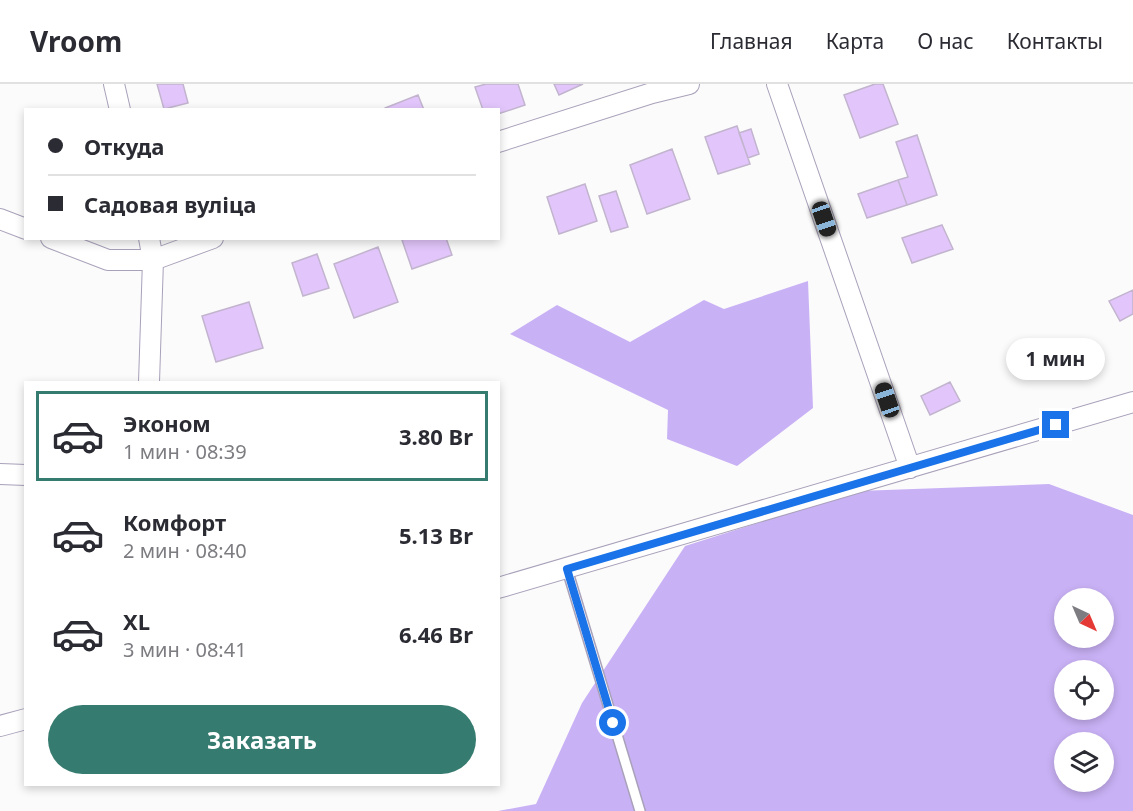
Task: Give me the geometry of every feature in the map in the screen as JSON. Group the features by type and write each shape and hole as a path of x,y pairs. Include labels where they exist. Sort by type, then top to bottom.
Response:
{"street":[{"path":"114,84 120,108"},
{"path":"500,141 650,88 688,84"},
{"path":"777,84 910,468"},
{"path":"0,219 24,228"},
{"path":"56,240 108,260 153,260 208,240"},
{"path":"148,240 153,260 149,381"},
{"path":"500,587 1133,402"},
{"path":"0,474 24,475"},
{"path":"0,726 24,720"}],"lane":[{"path":"567,569 640,811"}],"shaded area":[{"path":"808,281 813,408 737,466 667,439 668,410 510,334 557,305 630,342 704,300 724,309"},
{"path":"1049,484 1133,515 1133,811 498,811 536,804 582,703 685,546 858,491"}],"building":[{"path":"157,84 183,84 188,103 164,108"},
{"path":"486,84 518,84 525,105 500,113 500,108 482,108 475,87"},
{"path":"554,84 583,84 559,95"},
{"path":"875,84 883,84 898,124 860,138 844,95"},
{"path":"418,95 423,108 385,108"},
{"path":"737,126 750,164 718,174 705,137"},
{"path":"751,129 759,154 748,158 739,133"},
{"path":"917,135 937,195 907,205 898,180 908,177 896,142"},
{"path":"672,149 690,199 647,214 630,165"},
{"path":"898,180 907,205 867,218 858,194"},
{"path":"585,184 597,221 559,234 547,197"},
{"path":"616,191 628,227 611,232 599,196"},
{"path":"942,225 953,249 912,263 902,238"},
{"path":"402,240 447,240 452,255 412,269"},
{"path":"378,247 398,302 354,318 334,264"},
{"path":"317,254 329,288 303,296 292,263"},
{"path":"1133,290 1133,314 1120,321 1109,301"},
{"path":"249,302 263,348 216,362 202,316"},
{"path":"950,382 960,401 930,415 921,396"}],"route":[{"path":"613,723 567,569 1056,425"}]}
